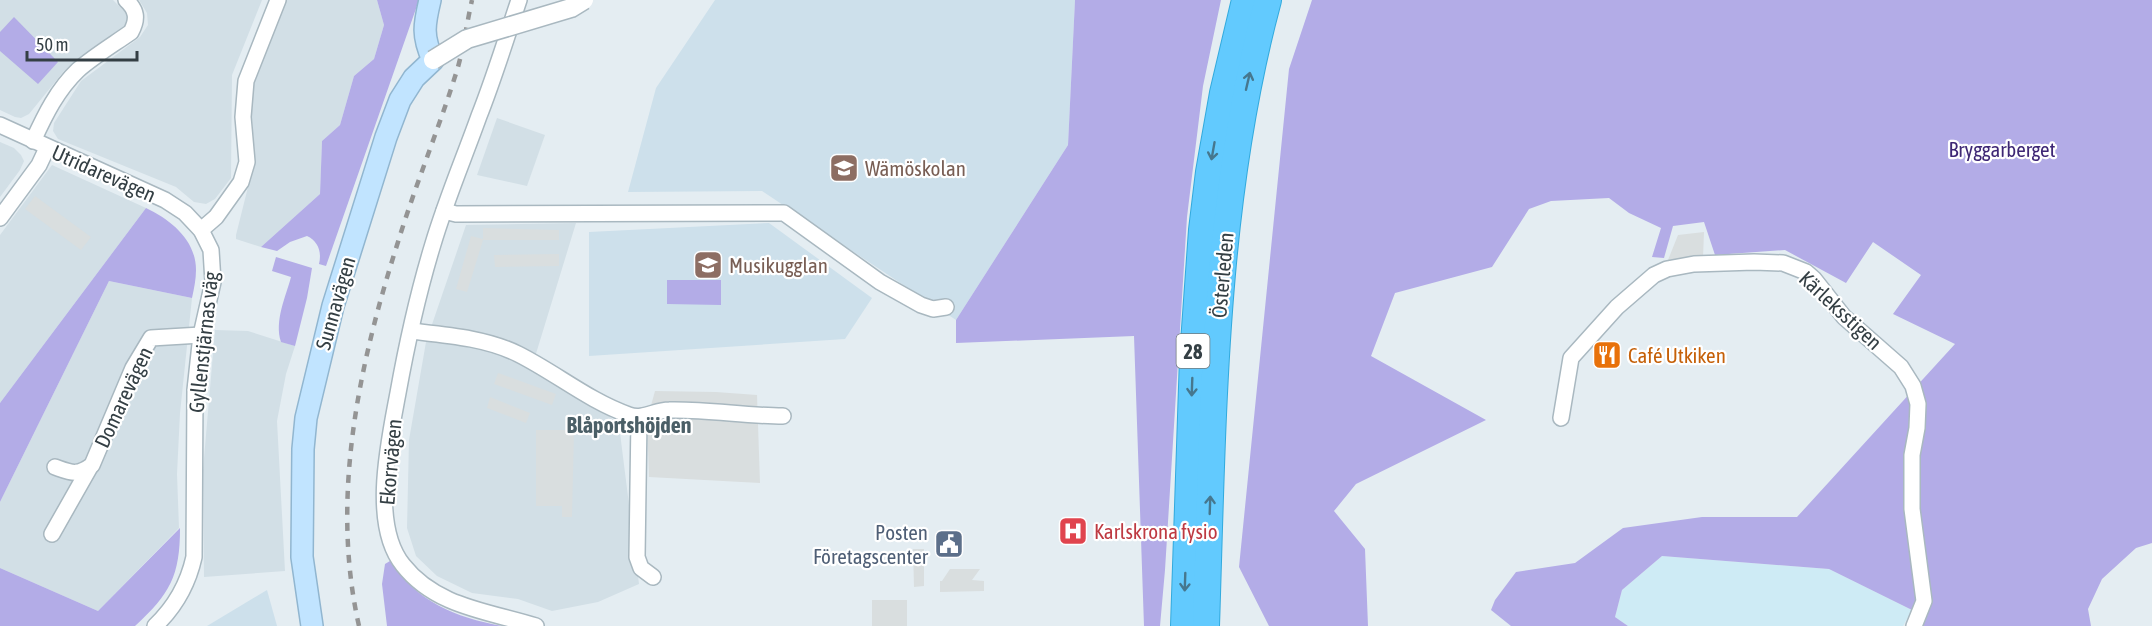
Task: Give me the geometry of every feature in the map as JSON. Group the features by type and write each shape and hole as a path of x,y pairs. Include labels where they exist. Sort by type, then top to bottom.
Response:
{"highway":[{"name":"Österleden","path":"1201,618 1193,357 1202,230 1209,172 1223,93 1245,0"},
{"name":"Österleden","path":"1201,618 1208,579 1215,363 1225,234 1244,101 1268,0"}],"main road":[{"path":"430,0 424,29 425,40 433,60"},
{"name":"Sunnavägen","path":"312,626 302,557 303,449 306,418 333,306 386,137 400,99 414,78 433,60"}],"street":[{"path":"0,218 39,165 45,115 60,91 79,69 131,32 136,23 136,13 126,0"},
{"path":"201,230 216,217 241,182 247,162 243,117 246,81 278,0"},
{"name":"Ekorrvägen","path":"519,0 495,74 444,211 421,288 390,433 383,503 385,520 394,551 410,573 437,595 468,609 508,617 536,626"},
{"path":"433,60 467,39 563,10 584,0"},
{"name":"Utridarevägen","path":"0,125 165,200 185,213 201,230"},
{"path":"444,211 456,214 784,213 880,282 921,305 933,309 946,307"},
{"name":"Gyllenstjärnas väg","path":"155,626 179,598 190,576 194,557 195,390 201,335 213,282 212,250 201,230"},
{"name":"Kärleksstigen","path":"1561,418 1570,357 1617,307 1654,275 1667,269 1694,264 1754,262 1783,263 1806,272 1844,317 1901,367 1913,386 1918,404 1917,428 1912,455 1912,509 1924,601 1914,626"},
{"path":"411,331 486,343 517,354 592,399 639,418 666,410 783,416"},
{"name":"Domarevägen","path":"55,467 81,473 92,465 133,368 151,338 201,335"},
{"path":"639,418 637,557 641,568 652,577"},
{"path":"52,534 92,465"}],"shaded area":[{"path":"0,0 113,0 127,14 128,20 126,25 64,71 29,114 21,118 0,110"},
{"path":"139,0 262,0 232,75 231,178 215,199 206,204 194,202 176,187 58,139 53,131 54,123 81,81 140,37 148,25 147,13"},
{"path":"282,0 377,0 384,25 374,59 354,76 340,125 322,141 320,194 261,247 236,239 236,235 255,159 251,106 254,80"},
{"name":"Wämöskolan","path":"715,0 1075,0 1068,145 956,320 762,191 628,192 656,88"},
{"path":"497,118 545,135 527,186 477,175"},
{"path":"0,142 14,148 24,161 0,197"},
{"path":"52,165 146,208 0,403 0,235"},
{"path":"35,196 91,237 81,250 25,209"},
{"path":"576,223 531,370 599,407 619,425 639,584 598,602 552,611 518,599 472,593 437,576 416,556 407,528 409,440 426,342 466,225"},
{"name":"Musikugglan","path":"769,223 872,298 845,339 589,356 589,232"},
{"path":"483,228 559,230 559,240 483,240 467,292 456,289 471,236 483,239"},
{"path":"1704,232 1703,258 1668,260 1678,235"},
{"path":"559,254 559,266 495,267 494,255"},
{"path":"109,281 192,298 180,413 177,474 179,528 98,611 0,568 0,502"},
{"path":"215,330 248,331 295,346 286,374 277,421 285,571 204,577 203,470"},
{"path":"498,373 556,394 552,405 494,384"},
{"path":"655,391 757,395 760,483 649,477 647,420"},
{"path":"490,397 530,413 526,423 487,408"},
{"path":"536,430 574,430 572,517 562,517 562,506 536,506"},
{"path":"913,549 924,549 924,586 914,587"},
{"path":"1662,556 1829,569 1912,610 1903,626 1628,626 1615,617 1622,590"},
{"path":"950,569 980,569 972,580 984,581 984,591 940,592 940,581"},
{"path":"267,590 277,626 207,626"},
{"path":"872,600 907,600 907,626 872,626"}],"green space":[{"path":"377,0 419,0 326,266 319,264 318,247 307,236 290,242 277,251 261,247 320,194 322,141 340,125 354,76 374,59 384,25"},
{"path":"1075,0 1221,0 1203,86 1187,217 1160,626 1144,626 1134,336 956,343 956,320 1068,145"},
{"name":"Bryggarberget","path":"1312,0 2152,0 2152,543 2136,548 2102,579 2088,609 2091,626 1923,626 1928,614 1912,610 1829,569 1662,556 1622,590 1615,617 1628,626 1511,626 1491,610 1495,600 1516,572 1575,563 1623,528 1702,517 1797,517 1955,344 1893,314 1921,275 1873,242 1846,283 1785,250 1715,255 1704,222 1673,226 1664,258 1652,257 1661,228 1629,213 1609,198 1551,201 1529,209 1492,267 1395,293 1371,356 1486,420 1356,484 1334,511 1365,549 1368,626 1269,626 1239,567 1289,69"},
{"path":"14,17 58,62 38,84 0,51 0,32"},
{"path":"146,208 173,225 192,249 196,270 192,298 109,281 0,502 0,403"},
{"path":"276,257 312,268 295,346 281,342 279,334 282,309 291,277 272,271"},
{"path":"667,280 721,280 721,305 667,304"},
{"path":"180,528 178,559 171,583 157,604 135,626 0,626 0,568 98,611"},
{"path":"390,561 413,587 438,606 468,618 502,626 387,626 382,584 385,564"}],"railway":[{"path":"359,626 351,578 347,529 348,480 361,383 371,335 398,242 458,67 472,0"}],"place":[{"name":"Wämöskolan","path":"844,168"},
{"name":"Musikugglan","path":"708,265"},
{"name":"Café Utkiken","path":"1607,355"},
{"name":"Karlskrona fysio","path":"1073,531"},
{"name":"Posten Företagscenter","path":"949,544"}],"district":[{"name":"Blåportshöjden","path":"629,425"}]}
